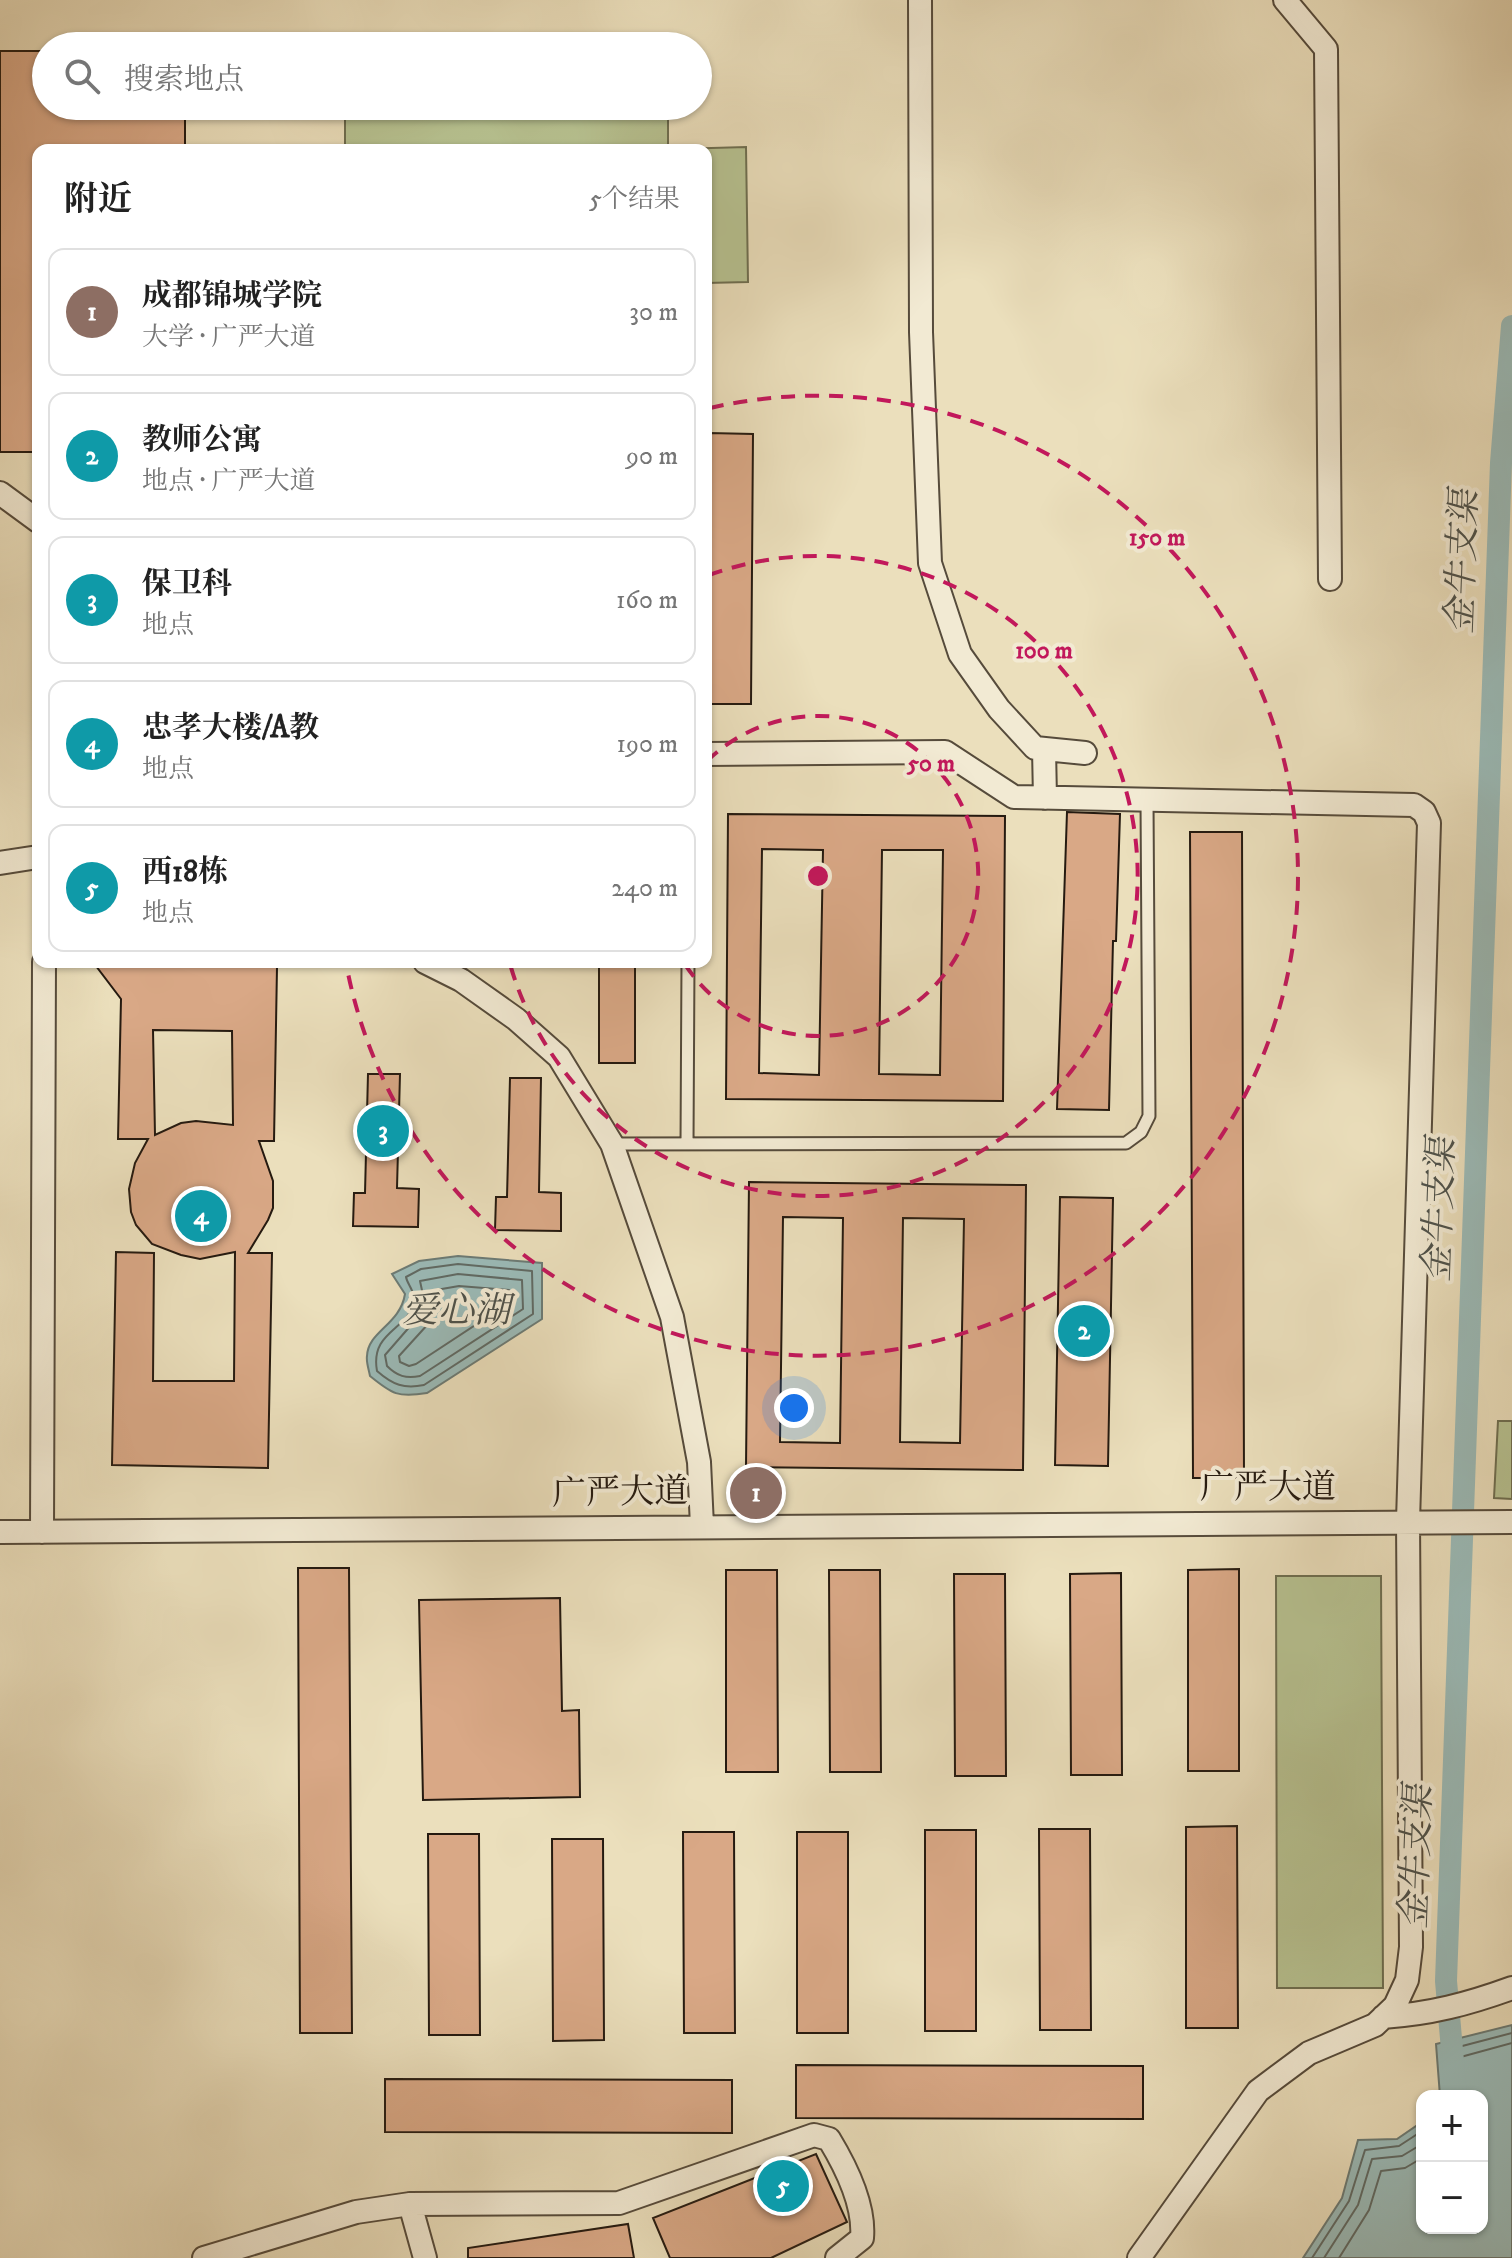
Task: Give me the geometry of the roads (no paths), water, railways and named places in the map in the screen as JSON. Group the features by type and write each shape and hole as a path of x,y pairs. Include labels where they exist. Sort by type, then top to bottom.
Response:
{"street":[{"path":"920,0 921,332 930,563 960,654 999,709 1035,748 1085,753"},
{"path":"1285,0 1326,49 1330,579"},
{"path":"0,493 32,517"},
{"path":"1044,749 1045,798"},
{"path":"712,754 945,752 1014,797 1414,805 1424,812 1429,823 1408,1521 1411,1947 1407,1980 1395,2006 1375,2025 1309,2053 1258,2091 1139,2258"},
{"path":"0,863 32,858"},
{"path":"42,1532 44,968"},
{"path":"437,968 461,980 516,1019 559,1057 612,1144 672,1317 699,1462 702,1526"},
{"name":"广严大道","path":"0,1532 1512,1522"},
{"path":"1383,2017 1423,2015 1512,1988"},
{"path":"204,2258 356,2212 410,2204 619,2203 814,2135 829,2139 835,2148 864,2220 862,2238 837,2258"},
{"path":"410,2204 425,2258"}],"lane":[{"path":"612,1144 1126,1143 1141,1132 1149,1116 1147,801"},
{"path":"687,1143 688,968"}],"water":[{"name":"爱心湖","path":"458,1256 542,1263 542,1319 427,1393 402,1395 390,1391 370,1376 367,1358 373,1340 402,1305 405,1294 392,1274 419,1261"},
{"path":"1512,2025 1512,2258 1303,2258 1342,2198 1358,2140 1397,2139 1416,2126 1416,2234 1488,2234 1488,2090 1440,2090 1436,2044"}],"waterway":[{"name":"金牛支渠","path":"1455,2090 1446,1981 1501,463 1512,326"}],"place":[{"name":"保卫科","path":"383,1131"},
{"name":"忠孝大楼/A教","path":"201,1216"},
{"name":"教师公寓","path":"1084,1331"},
{"name":"成都锦城学院","path":"756,1493"},
{"name":"西18栋","path":"783,2186"}]}
